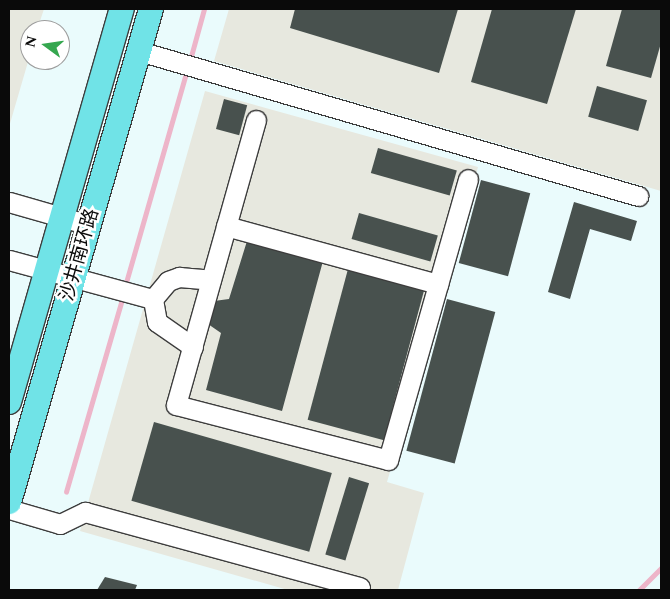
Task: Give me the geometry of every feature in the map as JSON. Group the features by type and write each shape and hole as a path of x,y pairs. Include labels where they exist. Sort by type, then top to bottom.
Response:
{"main road":[{"name":"沙井南环路","path":"9,402 122,9"},
{"name":"沙井南环路","path":"9,502 151,9"}],"street":[{"path":"139,51 638,196"},
{"path":"256,120 176,405 388,460 468,179"},
{"path":"9,202 89,225"},
{"path":"226,226 438,284"},
{"path":"9,260 153,299"},
{"path":"193,348 157,322 153,299 168,281 179,277 211,280"},
{"path":"9,509 60,524 85,512 360,587"}],"shaded area":[{"path":"9,9 44,9 40,20 20,20 20,70 26,70 9,127"},
{"path":"229,9 661,9 661,191 214,61"},
{"path":"205,91 478,167 387,482 424,493 398,590 288,590 80,531"}],"building":[{"path":"295,9 458,9 439,73 290,28"},
{"path":"492,9 576,9 547,104 471,82"},
{"path":"622,9 661,9 661,43 651,78 606,66"},
{"path":"597,86 647,100 638,131 588,117"},
{"path":"224,99 247,105 239,135 216,129"},
{"path":"378,148 457,171 450,196 371,173"},
{"path":"481,180 530,193 508,276 459,263"},
{"path":"574,202 637,221 631,241 590,229 570,299 548,292"},
{"path":"359,213 438,236 430,262 352,239"},
{"path":"247,241 323,261 282,411 206,390 221,333 208,324 214,301 229,299"},
{"path":"348,269 424,289 384,440 308,420"},
{"path":"447,299 495,312 455,464 406,451"},
{"path":"154,422 332,473 309,552 131,501"},
{"path":"349,477 369,483 345,561 325,554"},
{"path":"105,577 137,585 135,590 97,590"}],"waterway":[{"path":"190,60 204,9"},
{"path":"125,286 187,70"},
{"path":"66,492 123,296"},
{"path":"639,590 661,568"}]}
